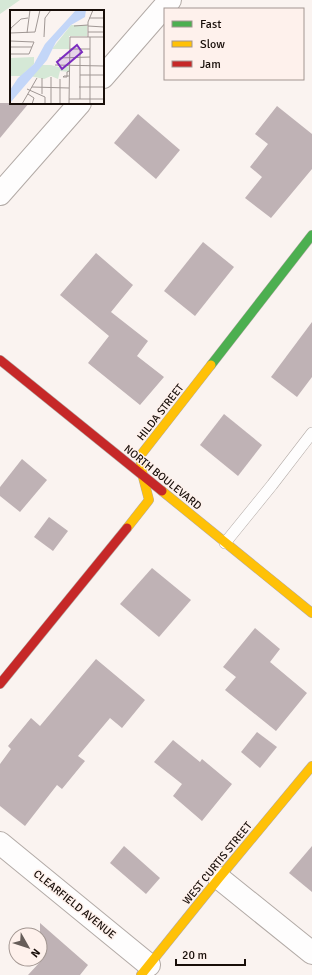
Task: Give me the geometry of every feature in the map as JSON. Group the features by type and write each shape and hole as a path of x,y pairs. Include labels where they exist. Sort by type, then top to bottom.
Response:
{"street":[{"path":"104,76 170,0"},
{"path":"0,194 79,104"},
{"name":"HILDA STREET","path":"0,684 149,500 143,477 140,456 312,235"},
{"name":"NORTH BOULEVARD","path":"0,360 312,613"},
{"name":"WEST CURTIS STREET","path":"145,970 312,766"},
{"name":"CLEARFIELD AVENUE","path":"0,843 145,970"},
{"path":"220,878 312,953"}],"lane":[{"path":"225,543 312,433"}],"green space":[{"path":"0,0 20,0 0,14"}],"building":[{"path":"0,103 28,104 0,138"},
{"path":"277,106 312,134 312,169 271,218 245,198 262,177 250,167 268,144 255,134"},
{"path":"138,114 180,150 156,179 114,143"},
{"path":"203,242 234,267 195,316 164,291"},
{"path":"96,253 133,285 111,312 148,341 137,356 164,377 140,405 88,363 109,336 60,295"},
{"path":"312,322 312,377 297,397 271,377"},
{"path":"224,414 262,445 238,476 200,445"},
{"path":"22,459 47,480 20,512 0,496 0,487"},
{"path":"49,517 68,531 53,551 34,537"},
{"path":"152,568 191,600 159,637 120,604"},
{"path":"255,628 280,649 270,662 307,693 276,731 225,690 236,677 223,667"},
{"path":"96,659 145,700 122,728 110,718 78,756 85,761 62,789 57,785 25,826 0,806 0,764 11,749 8,746 31,718 40,726"},
{"path":"257,732 277,747 260,768 241,752"},
{"path":"173,740 200,762 202,759 232,784 202,821 173,796 182,784 154,762"},
{"path":"124,846 160,878 146,894 110,863"},
{"path":"312,846 312,892 289,873"},
{"path":"48,930 88,965 80,975 28,975 35,967 48,967"}],"traffic: fast":[{"path":"211,365 312,235"}],"traffic: slow":[{"path":"127,528 149,500 143,477 140,456 211,365"},
{"path":"162,491 312,613"},
{"path":"141,975 312,766"}],"traffic: jam":[{"path":"0,360 162,491"},
{"path":"0,684 127,528"}]}
